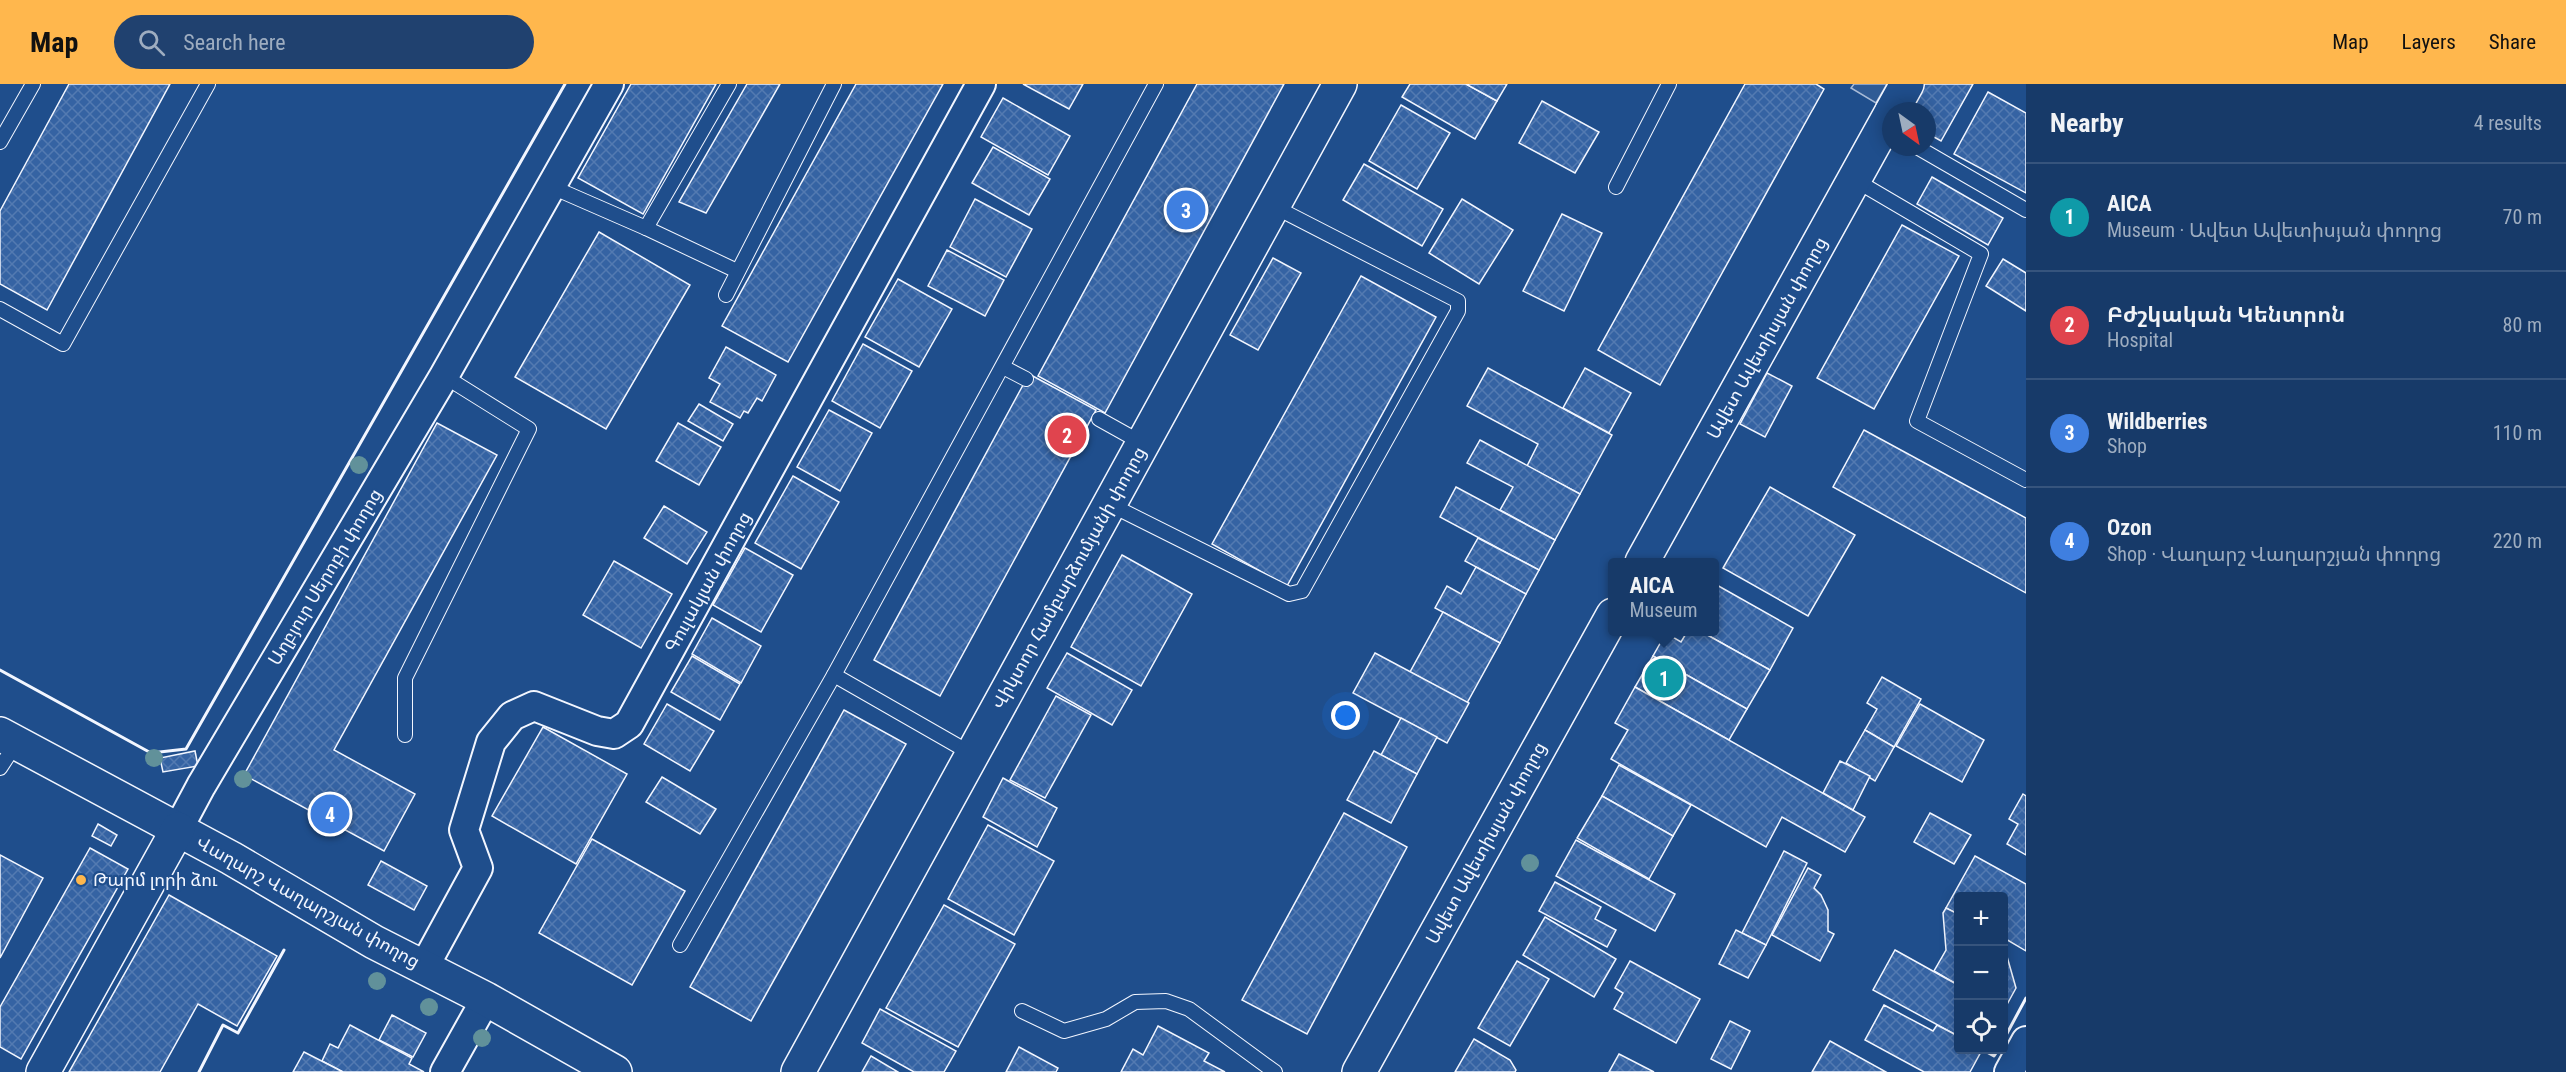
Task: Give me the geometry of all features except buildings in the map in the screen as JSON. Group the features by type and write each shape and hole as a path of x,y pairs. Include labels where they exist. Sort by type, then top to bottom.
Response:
{"street":[{"name":"Աղբյուր Սերոբի փողոց","path":"43,1072 201,786 444,376 609,84"},
{"name":"Գուլակյան փողոց","path":"424,967 477,868 464,830 491,742 512,716 534,706 597,731 614,734 628,724 981,84"},
{"name":"Վիկտոր Համբարձումյանի փողոց","path":"798,1072 1340,84"},
{"name":"Ավետ Ավետիսյան փողոց","path":"1898,102 1907,84"},
{"name":"Ավետ Ավետիսյան փողոց","path":"1644,558 1882,133"},
{"name":"Ավետ Ավետիսյան փողոց","path":"1359,1072 1608,624"},
{"name":"Վաղարշ Վաղարշյան փողոց","path":"6,748 178,829 374,942 486,999 615,1072"},
{"path":"445,1072 486,999"},
{"path":"2009,1072 2026,1041"}],"lane":[{"path":"0,142 33,84"},
{"path":"0,309 63,345 208,84"},
{"path":"646,228 729,84"},
{"path":"726,295 834,84"},
{"path":"680,945 834,675 1156,84"},
{"path":"1616,187 1669,84"},
{"path":"1933,156 2026,210"},
{"path":"1855,180 1981,254 1917,421 2026,480"},
{"path":"552,187 737,271"},
{"path":"1109,504 1289,594 1302,591 1458,311 1458,301 1273,206"},
{"path":"1003,367 1026,379"},
{"path":"405,735 405,678 528,429 444,376"},
{"path":"1099,419 1142,444"},
{"path":"834,675 972,754"},
{"path":"1022,1011 1064,1031 1106,1019 1135,1002 1166,1000 1189,1009 1275,1072"}],"shaded area":[{"path":"1854,84 1887,84 1876,103 1851,88"}],"wall":[{"path":"0,670 151,753 186,749 565,84"},
{"path":"199,1072 223,1025 238,1033 284,950"},
{"path":"2008,1032 2026,998"},
{"path":"1990,1054 1994,1056 1995,1054"}],"place":[{"name":"Wildberries","path":"1186,210"},
{"name":"Բժշկական Կենտրոն","path":"1067,435"},
{"name":"AICA","path":"1664,678"},
{"name":"Ozon","path":"330,814"},
{"name":"Թարմ լորի ձու","path":"81,880"}]}
